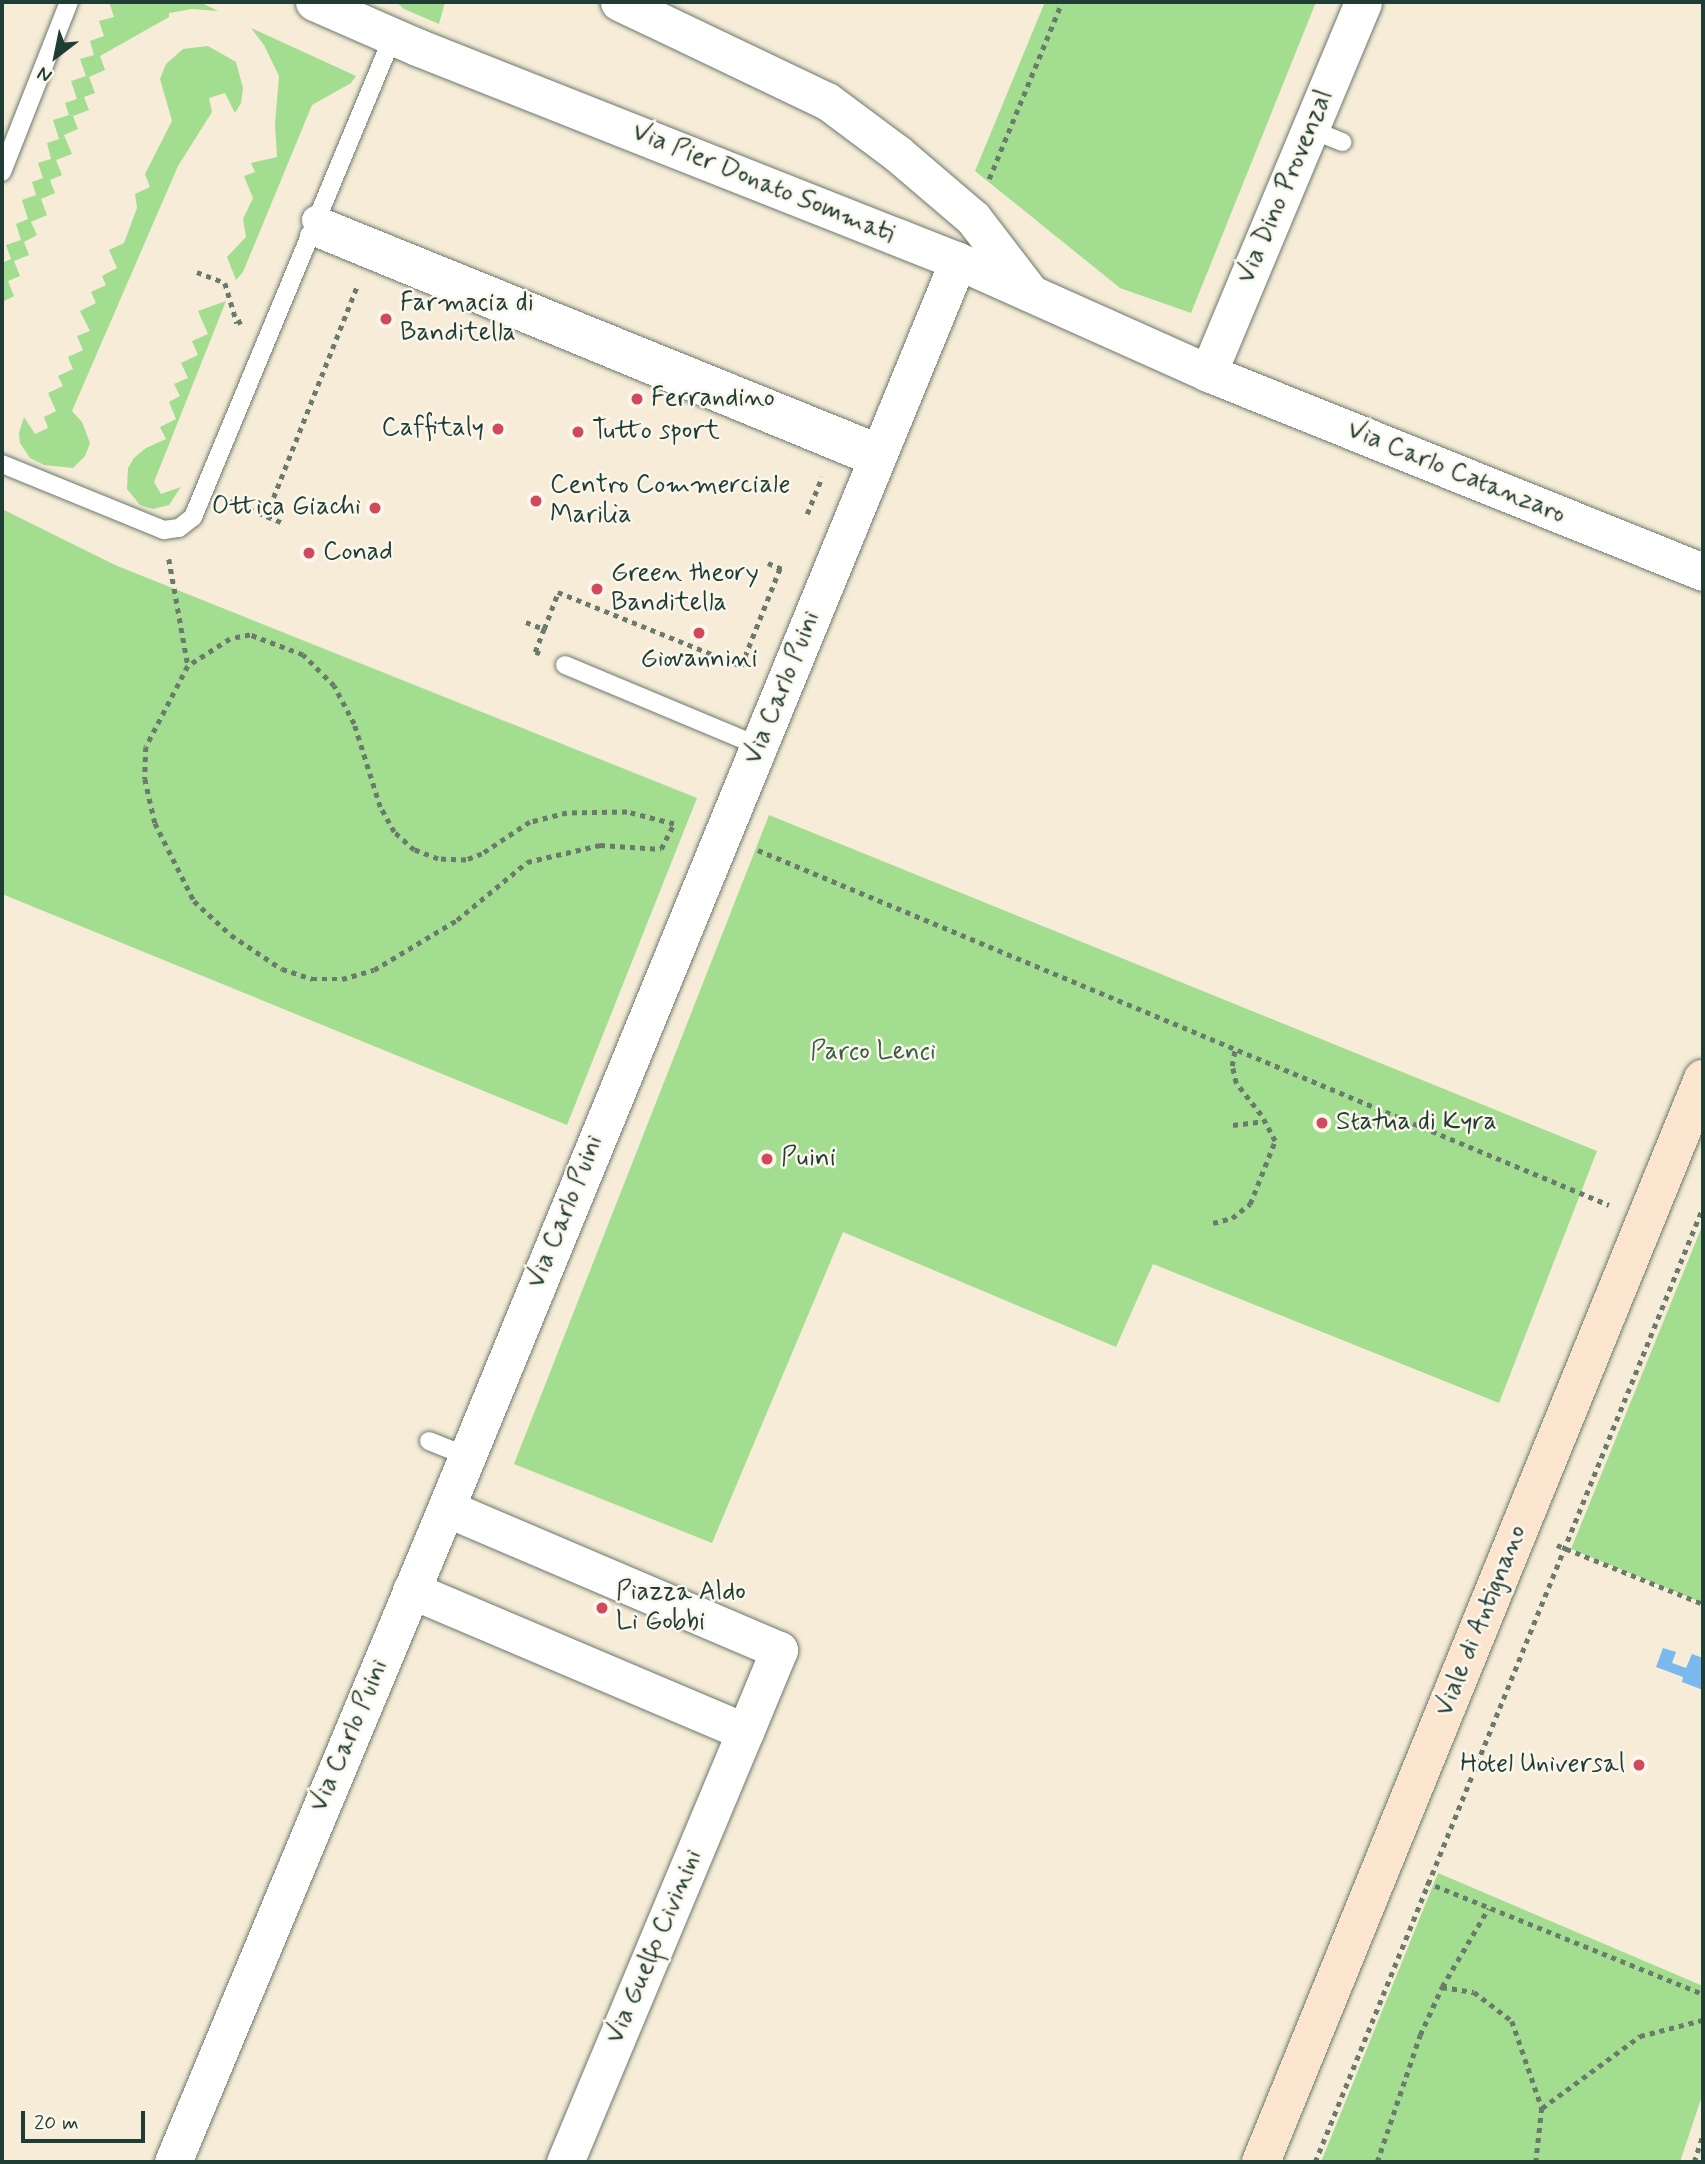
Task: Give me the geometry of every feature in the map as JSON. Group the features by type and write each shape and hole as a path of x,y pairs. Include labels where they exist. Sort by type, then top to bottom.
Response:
{"main road":[{"name":"Viale di Antignano","path":"1261,2162 1703,1079"}],"street":[{"name":"Via Pier Donato Sommati","path":"314,2 958,261 1208,373"},
{"path":"619,2 827,101 898,154 973,218 1031,294"},
{"name":"Via Dino Provenzal","path":"1208,373 1326,136 1363,2"},
{"path":"312,228 877,458"},
{"name":"Via Carlo Puini","path":"173,2162 446,1508 958,261"},
{"name":"Via Carlo Catanzaro","path":"1208,373 1703,572"},
{"path":"411,1590 745,1732 779,1650 446,1508"},
{"name":"Via Guelfo Civinini","path":"565,2162 745,1732"}],"lane":[{"path":"2,172 69,2"},
{"path":"2,464 164,530 180,528 193,517 393,36"},
{"path":"565,665 759,746"},
{"path":"429,1441 466,1456"}],"path":[{"path":"973,218 1062,2"},
{"path":"197,272 225,283 237,323"},
{"path":"266,516 362,274"},
{"path":"804,521 824,472"},
{"path":"203,491 283,523"},
{"path":"164,530 188,666 146,747 145,779 155,823 194,901 221,928 282,969 302,976 342,979 374,971 457,920 527,862 600,845 661,849 674,824 627,813 567,813 530,821 474,858 438,859 414,850 394,832 380,807 354,724 334,686 303,655 250,635 229,639 188,666"},
{"path":"526,622 544,629 558,592 741,666 790,558"},
{"path":"775,856 1573,1189"},
{"path":"1213,1223 1233,1218 1250,1204 1275,1141 1236,1083 1232,1066 1235,1049"},
{"path":"1233,1125 1264,1121"},
{"path":"1306,2158 1316,2162 1703,1207"},
{"path":"1557,1545 1703,1604"},
{"path":"1418,1879 1703,1994"},
{"path":"1377,2162 1420,2035 1442,1987 1488,1909"},
{"path":"1442,1987 1474,1992 1512,2021 1542,2108 1536,2162"},
{"path":"1542,2108 1640,2036 1703,2020"},
{"path":"1694,2162 1703,2135"}],"green space":[{"path":"109,2 200,2 218,11 192,9 169,13 169,17 100,56 105,70 89,77 95,93 84,97 89,110 73,116 78,129 64,135 72,154 56,160 62,175 50,180 55,193 41,199 47,215 31,222 37,235 24,242 29,255 14,261 20,276 8,281 14,296 2,302 2,263 11,259 6,245 21,240 16,224 28,219 22,200 36,195 32,182 43,178 38,163 51,159 47,143 59,139 53,120 69,115 65,103 77,99 71,81 86,76 80,59 94,55 90,41 104,36 99,21 114,17"},
{"path":"396,2 445,2 439,24 404,9"},
{"path":"1045,2 1316,2 1191,313 1120,288 975,171"},
{"path":"251,28 356,76 351,83 312,105 243,272 236,280 227,257 246,237 243,219 253,198 244,176 255,172 251,163 277,157 275,124 279,76 264,45"},
{"path":"208,46 236,62 243,88 241,103 235,113 225,93 209,98 212,112 178,166 72,411 82,422 90,443 85,456 73,468 44,465 30,458 20,443 19,433 24,417 35,434 48,428 44,417 56,411 48,393 63,386 58,376 73,369 68,357 83,350 77,336 90,331 80,311 96,303 91,292 106,285 102,276 117,268 109,250 124,243 137,208 135,194 150,187 145,174 172,121 160,79 166,64 183,49"},
{"path":"226,301 154,482 161,494 181,487 169,505 153,509 140,505 127,489 128,468 134,458 146,448 166,439 160,427 176,419 169,402 180,396 174,384 188,378 181,363 198,355 192,341 208,334 198,311"},
{"path":"2,509 115,565 697,798 567,1125 2,894"},
{"name":"Parco Lenci","path":"769,815 1597,1151 1499,1403 1153,1264 1116,1347 843,1232 712,1543 514,1464"},
{"path":"1703,1224 1703,1603 1571,1549"},
{"path":"1438,1873 1703,1986 1703,2093 1680,2162 1321,2162"}],"water":[{"path":"1663,1648 1676,1652 1672,1663 1686,1668 1692,1654 1703,1658 1703,1690 1682,1682 1683,1677 1656,1667"}],"place":[{"name":"Farmacia di Banditella","path":"386,319"},
{"name":"Ferrandino","path":"637,399"},
{"name":"Caffitaly","path":"498,429"},
{"name":"Tutto sport","path":"578,432"},
{"name":"Centro Commerciale Marilia","path":"536,501"},
{"name":"Ottica Giachi","path":"375,508"},
{"name":"Conad","path":"309,553"},
{"name":"Green theory Banditella","path":"597,589"},
{"name":"Giovannini","path":"699,633"},
{"name":"Statua di Kyra","path":"1322,1123"},
{"name":"Puini","path":"767,1159"},
{"name":"Piazza Aldo Li Gobbi","path":"602,1608"},
{"name":"Hotel Universal","path":"1639,1765"}]}
